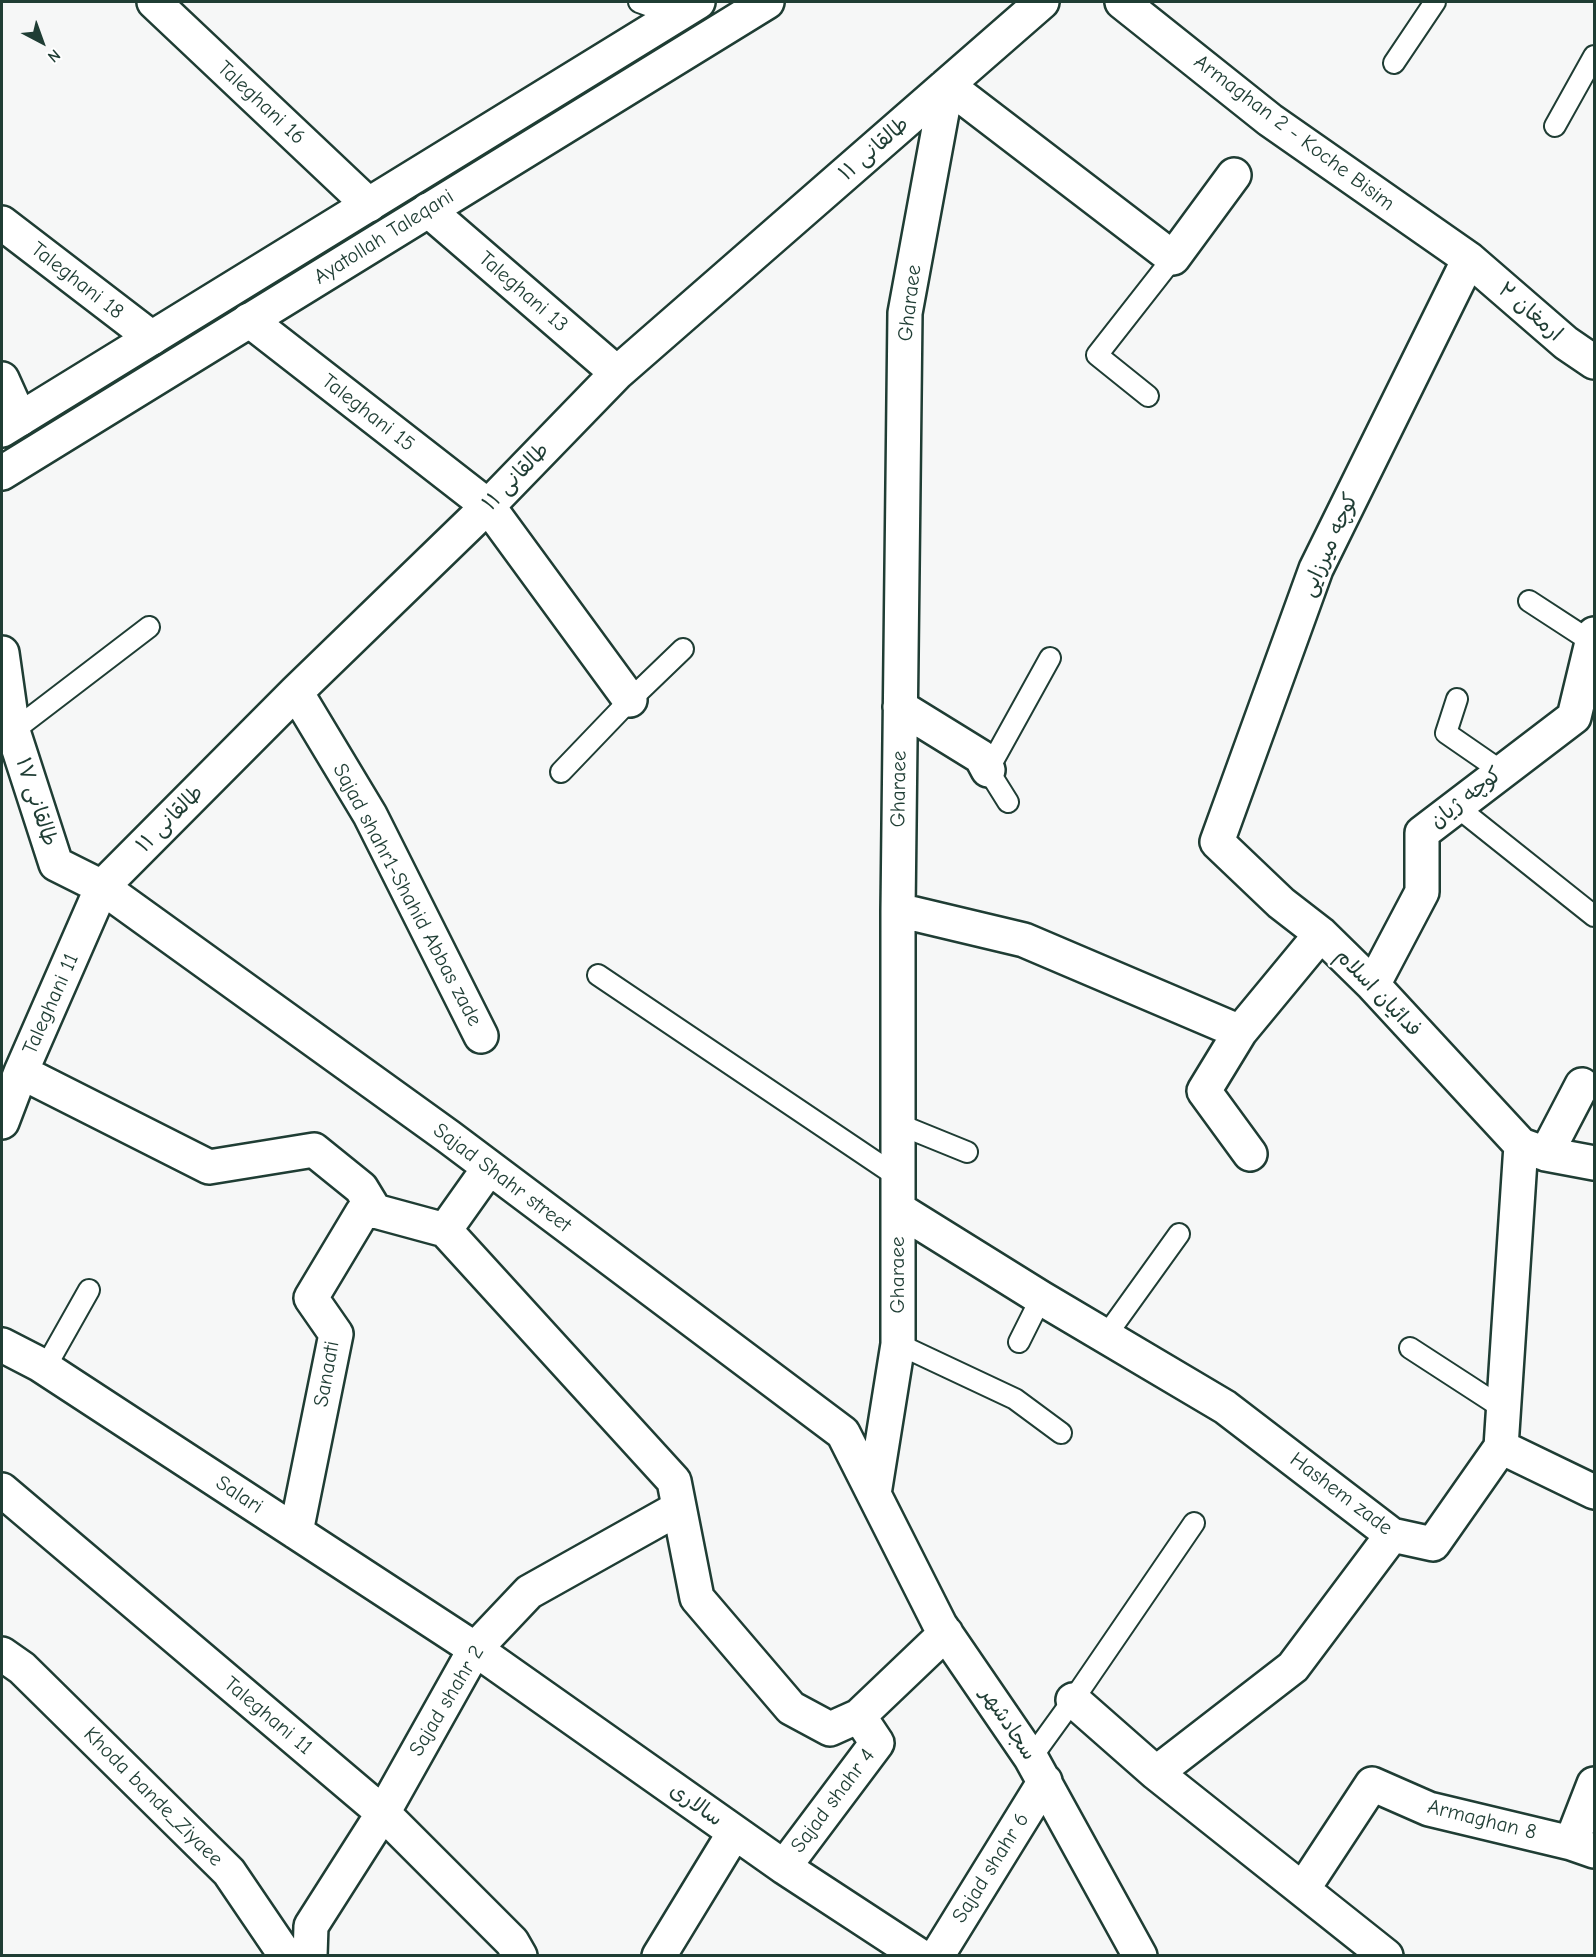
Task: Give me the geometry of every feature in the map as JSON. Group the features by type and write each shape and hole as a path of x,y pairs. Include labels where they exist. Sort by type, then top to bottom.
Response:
{"street":[{"name":"Taleghani 16","path":"154,2 369,206"},
{"name":"Ayatollah Taleqani","path":"2,473 767,2"},
{"path":"1042,2 947,85 1173,258 1234,175"},
{"name":"Armaghan 2 - Koche Bisim","path":"1122,2 1270,120 1469,259"},
{"name":"Ayatollah Taleqani","path":"11,425 687,8"},
{"name":"طالقانی ۱۱","path":"102,887 296,692 488,506 617,373 947,85"},
{"name":"Gharaee","path":"874,1494 898,1344 898,910 905,313 947,85"},
{"name":"Taleghani 13","path":"428,210 617,373"},
{"name":"Taleghani 18","path":"2,223 152,338"},
{"name":"ارمغان ۲","path":"1469,259 1566,343 1594,362"},
{"name":"کوچه میرزایی","path":"1217,842 1316,569 1469,259"},
{"name":"Taleghani 15","path":"249,320 488,506 630,700"},
{"path":"2,380 11,425"},
{"name":"کوچه ژیان","path":"1373,985 1422,892 1422,833 1574,717 1593,638"},
{"name":"طالقانی ۱۷","path":"2,653 13,731 56,864 102,887"},
{"name":"Sajad shahr1-Shahid Abbas zade","path":"296,692 370,815 481,1036"},
{"path":"900,707 981,757 988,770"},
{"name":"فدائیان اسلام","path":"1217,842 1281,903 1321,934 1533,1150"},
{"name":"Taleghani 11","path":"2,1122 21,1072 102,887"},
{"name":"Sajad Shahr street","path":"102,887 440,1130 843,1433 874,1494"},
{"path":"898,910 1024,940 1240,1032"},
{"path":"1251,1154 1204,1090 1240,1032 1321,934"},
{"path":"21,1072 209,1167 314,1150 361,1188 375,1211 445,1230 674,1481 697,1598 791,1708 830,1729 859,1716"},
{"path":"1582,1085 1533,1150 1501,1447 1594,1492"},
{"path":"1533,1150 1594,1163"},
{"path":"445,1230 489,1168"},
{"name":"Hashem zade","path":"898,1209 1105,1337 1225,1407 1392,1535 1432,1544 1501,1447"},
{"name":"Sanaati","path":"296,1532 336,1334 311,1298 362,1213 375,1211"},
{"name":"Salari","path":"2,1346 45,1368 475,1649"},
{"name":"Taleghani 11","path":"2,1490 382,1813 512,1942 520,1956"},
{"name":"سجادشهر","path":"874,1494 946,1633 1038,1769 1140,1956"},
{"name":"Sajad shahr 2","path":"310,1956 311,1926 382,1813 475,1649 529,1592 679,1508"},
{"path":"1156,1773 1293,1667 1392,1535"},
{"name":"Sajad shahr 4","path":"784,1867 877,1743 859,1716 946,1633"},
{"name":"سالاری","path":"475,1649 734,1833 920,1956"},
{"name":"Khoda bande_Ziyaee","path":"2,1654 22,1668 229,1872 286,1956"},
{"path":"1073,1700 1156,1773 1386,1956"},
{"name":"Sajad shahr 6","path":"937,1956 1038,1769"},
{"name":"Armaghan 8","path":"1303,1889 1372,1784 1430,1809 1583,1847"},
{"path":"1583,1847 1594,1784"},
{"path":"659,1956 734,1833"}],"lane":[{"path":"639,2 687,8"},
{"path":"1394,63 1435,2"},
{"path":"1555,126 1594,56"},
{"path":"1148,396 1097,355 1173,258"},
{"path":"1529,602 1593,638"},
{"path":"13,731 149,627"},
{"path":"561,772 683,648"},
{"path":"1008,802 988,770 1050,658"},
{"path":"1457,699 1446,733 1501,771"},
{"path":"1456,806 1594,916"},
{"path":"598,975 898,1177"},
{"path":"898,1124 968,1152"},
{"path":"1105,1337 1179,1234"},
{"path":"45,1368 90,1290"},
{"path":"1019,1342 1041,1298"},
{"path":"898,1344 1015,1399 1061,1433"},
{"path":"1410,1348 1504,1409"},
{"path":"1038,1769 1073,1700 1194,1523"}]}
